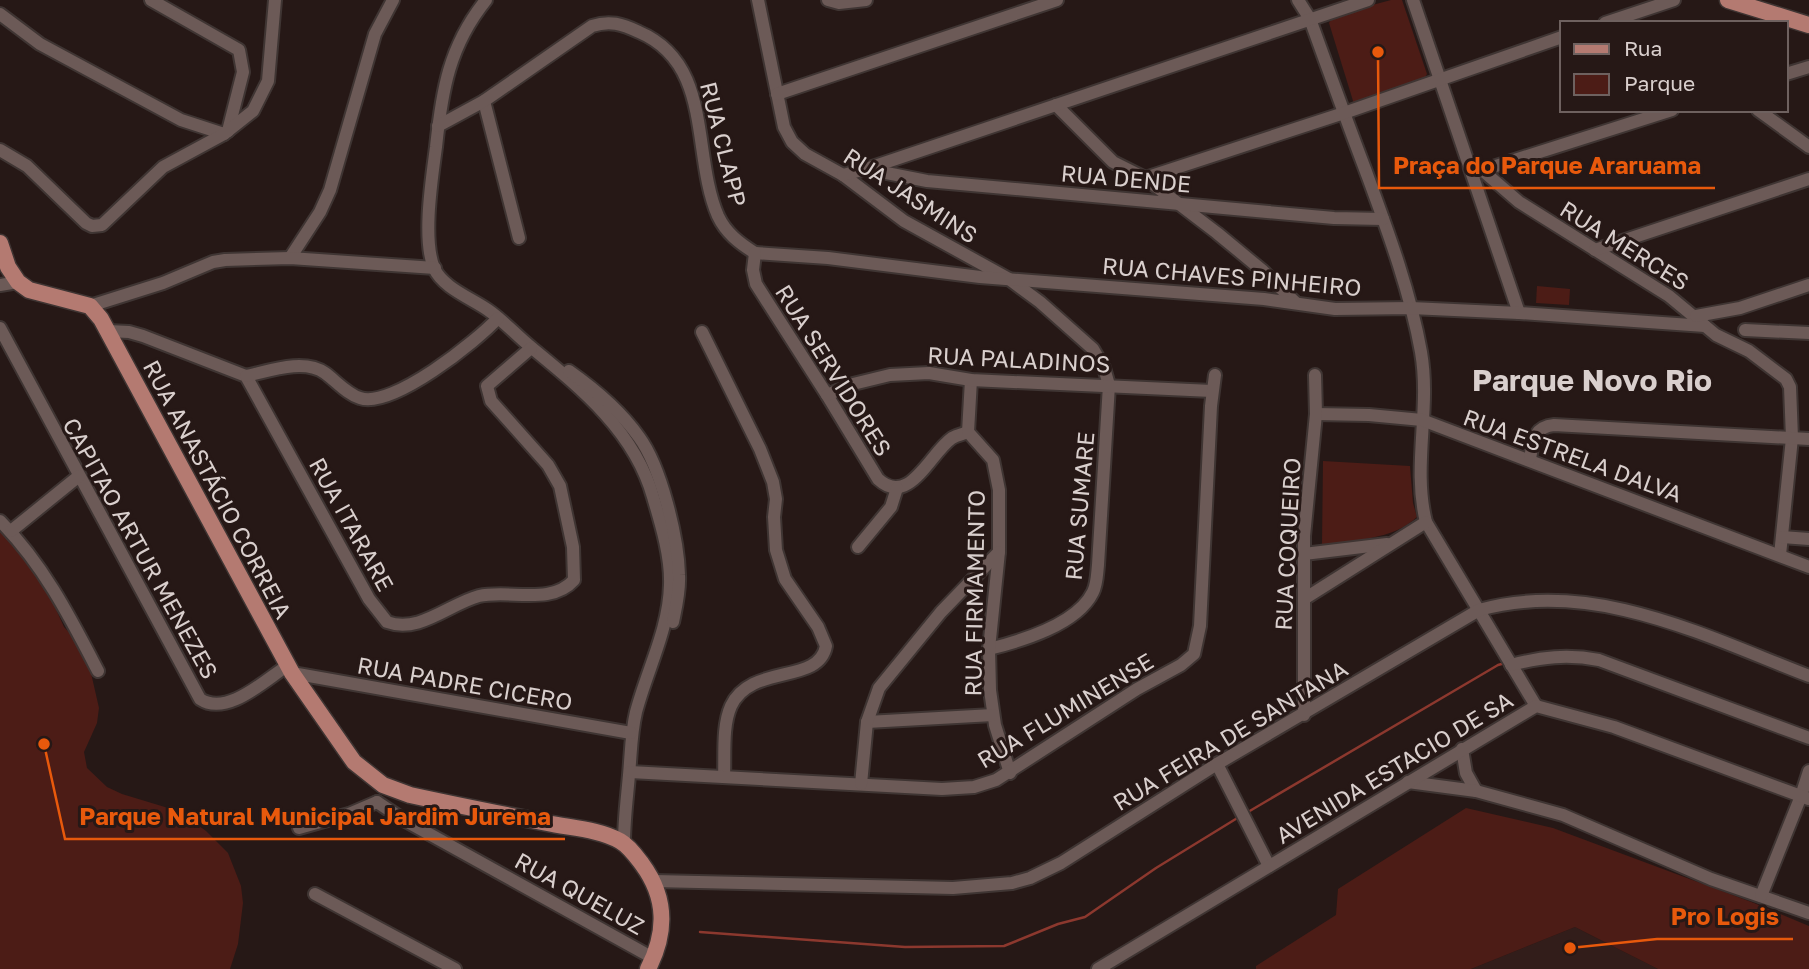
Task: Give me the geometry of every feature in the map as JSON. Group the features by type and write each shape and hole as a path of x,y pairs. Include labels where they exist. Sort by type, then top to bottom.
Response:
{"main road":[{"path":"1728,0 1809,25"},
{"path":"0,243 8,267 18,282 29,290 90,306"},
{"name":"RUA ANASTÁCIO CORREIA","path":"90,306 108,331 290,670 355,762 383,785 410,795 593,832 624,843"},
{"path":"624,843 654,881 662,903 661,938 651,964"}],"street":[{"path":"151,0 239,50 243,72 226,133"},
{"path":"0,150 27,166 86,223 102,226 146,182 171,162 226,133 253,111 268,81 275,0"},
{"path":"290,258 320,212 330,190 375,34 393,0"},
{"path":"486,0 462,34 455,50 438,126 429,230 435,268 449,284 498,318 552,364 569,371 589,385 624,417 652,460 665,499 677,557 679,591 667,644 654,673 645,685 631,733 624,843"},
{"name":"RUA JASMINS","path":"758,0 784,127 792,142 805,154 843,175 904,221 1009,279 1060,318 1093,349 1104,368 1109,385"},
{"path":"828,0 851,3 866,0"},
{"path":"777,94 1057,0"},
{"path":"1298,0 1310,19 1383,219 1411,308 1425,376 1420,487 1426,522 1536,706"},
{"path":"843,175 1368,0"},
{"path":"1413,0 1440,78 1478,172 1519,313"},
{"path":"1611,21 1674,0"},
{"path":"0,15 40,44 181,120 226,133"},
{"name":"RUA CLAPP","path":"438,126 484,101 592,26 614,22 656,40 671,52 688,81 720,220 731,236 755,253"},
{"path":"1145,178 1344,113 1560,38"},
{"path":"1788,73 1809,67"},
{"path":"484,101 520,238"},
{"path":"1056,105 1113,162 1145,178 1269,277 1296,303"},
{"path":"1478,172 1666,112"},
{"path":"1761,112 1809,147"},
{"name":"RUA DENDE","path":"866,169 927,181 1334,218 1383,219"},
{"name":"RUA MERCES","path":"1478,172 1519,202 1670,296 1716,335 1749,351 1779,373 1790,387 1792,438 1780,555"},
{"path":"1595,250 1809,179"},
{"path":"1209,228 1216,207"},
{"name":"RUA CHAVES PINHEIRO","path":"755,253 828,258 1009,279 1264,299 1335,309 1411,308 1706,326"},
{"name":"RUA SERVIDORES","path":"755,253 755,284 827,394 878,479 886,486 897,488"},
{"path":"90,306 225,260 290,258 435,268"},
{"path":"1264,299 1269,277"},
{"path":"0,285 18,282"},
{"path":"1696,316 1740,308 1809,285"},
{"path":"1740,308 1749,351"},
{"path":"108,331 143,336 246,376 291,367 319,369 361,399 394,393 415,382 469,345 498,318"},
{"name":"CAPITAO ARTUR MENEZES","path":"0,328 200,699 206,703 217,704 239,698 290,670"},
{"path":"1745,330 1809,333"},
{"path":"702,332 760,449 773,482 776,499 776,550 785,579 818,627 826,646 821,660 813,666 765,678 750,685 736,698 727,722 724,777"},
{"name":"RUA ITARARE","path":"246,376 369,599 387,622 409,624 481,596 554,592 570,585 574,580 573,547 560,486 548,465 491,401 487,392 487,386 531,348"},
{"name":"RUA PALADINOS","path":"827,394 890,375 929,373 971,380 1212,391"},
{"name":"RUA FLUMINENSE","path":"630,772 965,788 985,784 1010,773 1137,689 1181,665 1194,654 1200,626 1215,375"},
{"name":"RUA COQUEIRO","path":"1304,715 1304,554 1316,414 1315,375"},
{"path":"858,547 891,508 897,488 908,484 950,440 968,432 971,380"},
{"name":"RUA SUMARE","path":"989,649 1021,641 1064,620 1076,612 1092,594 1098,565 1109,385"},
{"name":"RUA ESTRELA DALVA","path":"1316,414 1422,420 1809,566"},
{"path":"1530,460 1534,436 1544,427 1554,425 1809,439"},
{"name":"RUA FIRMAMENTO","path":"968,432 995,466 999,490 999,552 989,649 993,715 1010,773"},
{"path":"10,531 79,477"},
{"path":"0,521 32,557 53,588 98,671"},
{"path":"1304,599 1426,522"},
{"path":"1782,537 1809,539"},
{"path":"1304,554 1390,543"},
{"path":"861,784 867,722 874,696 893,669 965,585 999,552"},
{"name":"RUA FEIRA DE SANTANA","path":"654,881 953,888 1012,883 1030,878 1061,863 1217,764 1479,610 1500,604 1534,600 1613,607 1696,633 1809,676"},
{"path":"1511,665 1557,656 1599,660 1809,738"},
{"name":"RUA PADRE CICERO","path":"290,670 631,733"},
{"name":"AVENIDA ESTACIO DE SA","path":"1098,969 1536,706 1614,727 1805,798"},
{"path":"867,722 993,715"},
{"path":"1462,749 1466,774 1476,791"},
{"path":"1217,764 1269,866"},
{"path":"1761,896 1805,798 1809,771"},
{"path":"1408,782 1476,791 1563,815 1712,879 1809,914"},
{"path":"299,828 349,814 377,802 383,785"},
{"name":"RUA QUELUZ","path":"377,802 651,964"},
{"path":"315,894 456,969"}],"shaded area":[{"path":"1575,927 1658,969 1471,969"}],"green space":[{"path":"1391,0 1402,0 1427,74 1424,79 1354,104 1329,23 1339,14"},
{"path":"1537,286 1570,289 1569,305 1536,303"},
{"path":"1323,461 1410,466 1417,517 1385,535 1322,545"},
{"path":"0,515 35,563 64,627 77,641 91,673 99,708 97,723 84,752 87,768 107,787 178,811 206,831 228,853 241,886 243,903 238,944 230,969 0,969"},
{"path":"1466,808 1553,828 1809,926 1809,969 1658,969 1575,927 1471,969 1256,969 1256,966 1336,915 1338,889"}],"waterway":[{"path":"1248,812 1505,663"},
{"path":"700,932 905,947 1004,946 1058,924 1085,917 1156,868 1239,817"}],"place":[{"name":"Praça do Parque Araruama","path":"1378,52"},
{"name":"Parque Natural Municipal Jardim Jurema","path":"44,744"},
{"name":"Pro Logis","path":"1570,948"}],"district":[{"name":"Parque Novo Rio","path":"1592,380"}]}
